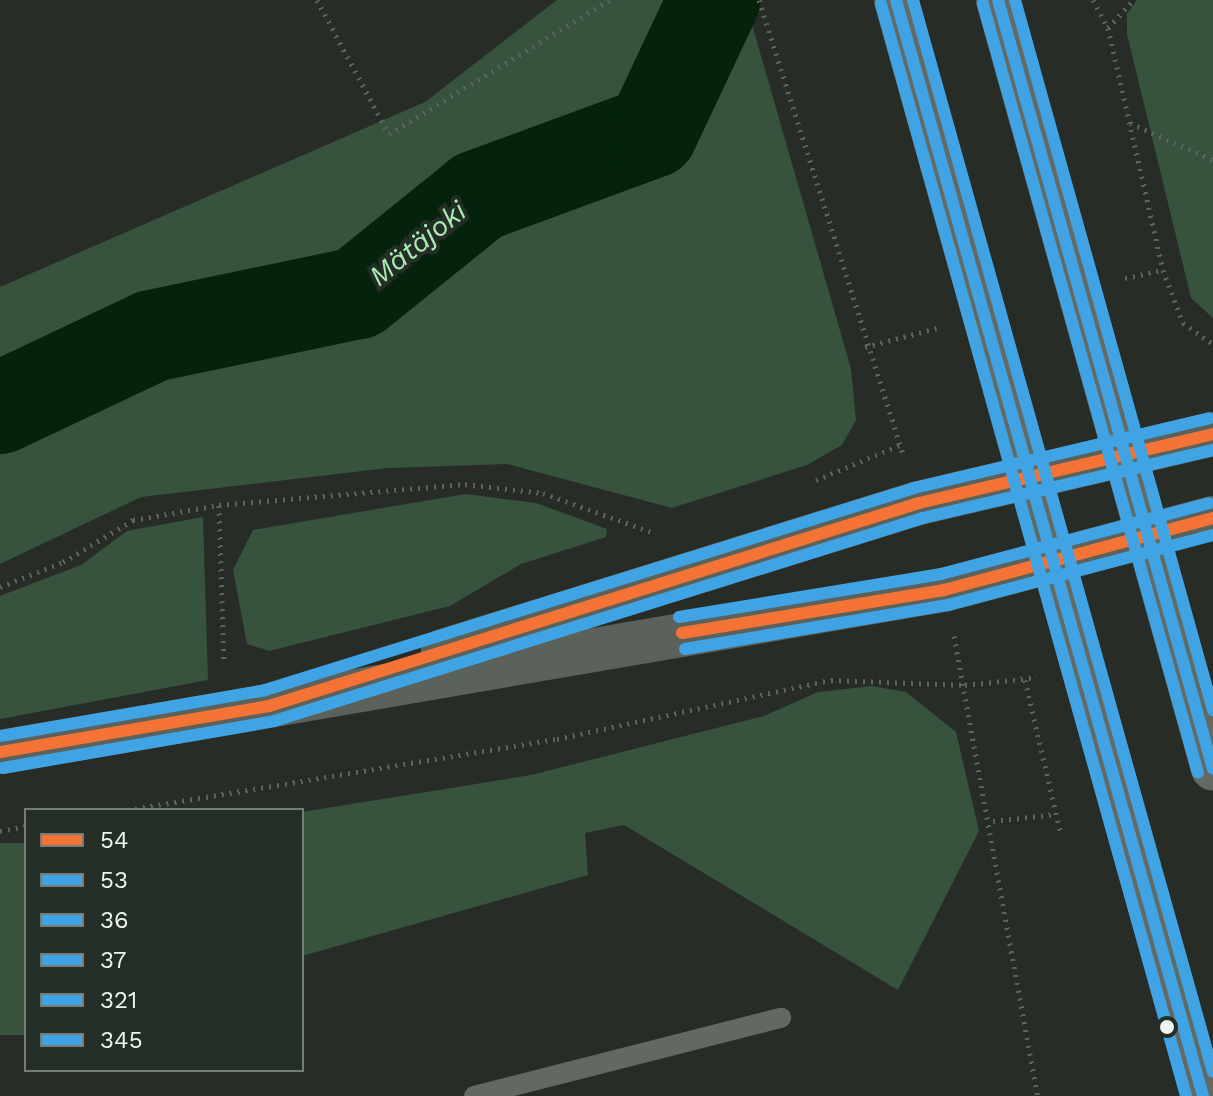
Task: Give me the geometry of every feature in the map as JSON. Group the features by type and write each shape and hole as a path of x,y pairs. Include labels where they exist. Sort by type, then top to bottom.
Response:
{"main road":[{"path":"896,0 1203,1096"},
{"path":"998,0 1213,769"},
{"path":"269,706 919,503 1213,434"},
{"path":"0,752 944,590 1052,558 1213,518"}],"lane":[{"path":"474,1096 781,1018"}],"path":[{"path":"317,0 389,134 609,0"},
{"path":"759,0 900,445"},
{"path":"1093,0 1108,28 1163,270 1183,323 1213,344"},
{"path":"1108,28 1133,0"},
{"path":"1129,123 1213,160"},
{"path":"0,587 63,562 133,520 219,505 465,484 543,493 655,533"},
{"path":"219,505 224,669"},
{"path":"139,808 557,739 831,680 965,685 1025,680 1045,675"},
{"path":"1025,680 1060,831"},
{"path":"965,685 993,821 1038,1096"},
{"path":"993,821 1056,814"},
{"path":"0,831 24,826"}],"green space":[{"path":"557,0 745,0 851,369 856,420 842,445 807,465 672,508 507,464 388,468 141,497 0,564 0,287 425,102"},
{"path":"1137,0 1213,0 1213,318 1191,298 1127,34 1127,14"},
{"path":"466,494 536,503 607,529 606,537 521,564 450,606 269,651 247,644 233,570 253,530"},
{"path":"203,517 208,680 0,719 0,596 81,565 127,531"},
{"path":"872,686 906,692 956,732 979,831 898,990 624,825 585,833 588,875 304,955 304,812 531,775 764,716 818,692"},
{"path":"0,843 24,843 24,1035 0,1035"}],"waterway":[{"name":"Mätäjoki","path":"0,408 152,336 358,293 478,196 652,132 714,0"}],"transit line":[{"name":"37","path":"896,0 1203,1096"},
{"name":"345","path":"913,0 1213,1072"},
{"name":"37","path":"998,0 1213,769"},
{"name":"345","path":"1015,0 1213,710"},
{"name":"321","path":"881,4 1186,1096"},
{"name":"321","path":"983,4 1198,773"},
{"name":"36","path":"0,736 265,690 914,488 1209,418"},
{"name":"54","path":"0,752 269,706 919,503 1213,434"},
{"name":"53","path":"3,768 274,721 923,518 1213,450"},
{"name":"36","path":"679,617 941,574 1209,503"},
{"name":"54","path":"682,633 944,590 1213,518"},
{"name":"53","path":"685,649 948,605 1213,535"}]}
